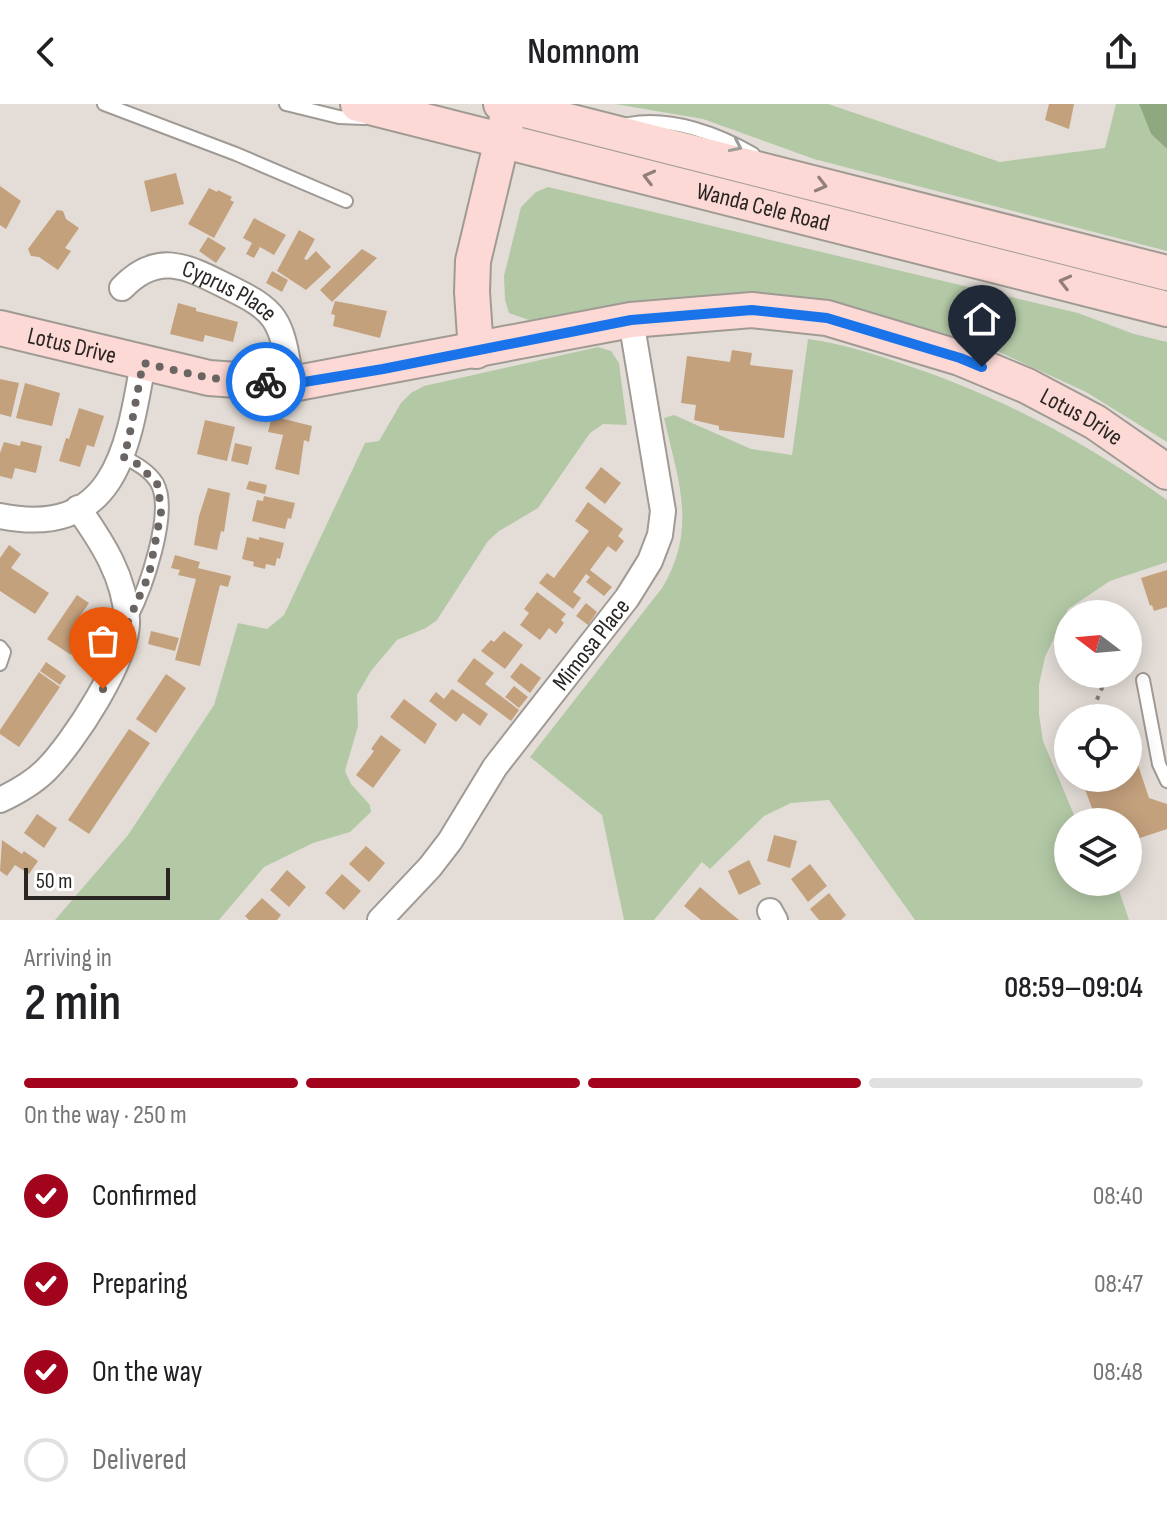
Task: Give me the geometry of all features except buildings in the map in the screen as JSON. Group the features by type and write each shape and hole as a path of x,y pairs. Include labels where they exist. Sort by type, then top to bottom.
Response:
{"street":[{"name":"Wanda Cele Road","path":"358,104 1119,295 1157,314"},
{"name":"Wanda Cele Road","path":"506,105 1167,273"},
{"path":"476,351 473,261 502,140 506,105"},
{"name":"Cyprus Place","path":"122,288 148,268 177,265 241,293 272,317 281,333 292,384"},
{"name":"Lotus Drive","path":"0,328 209,378 292,384 631,320 752,310 827,318 960,358 1027,386 1095,422 1167,472"},
{"name":"Mimosa Place","path":"380,920 450,841 495,767 627,598 650,561 660,535 663,511 631,320"},
{"path":"0,516 26,521 46,519 78,508 98,494 114,475 128,443 143,363"},
{"path":"0,800 29,785 48,769 103,689 120,655 127,624 120,579 78,508"}],"lane":[{"path":"104,104 236,154 346,201"},
{"path":"286,104 339,117 395,114"},
{"path":"122,456 139,465 158,485 161,500 157,541 149,575 127,624"},
{"path":"0,647 4,652 0,664"},
{"path":"1143,680 1159,764 1167,781"}],"green space":[{"path":"615,104 828,104 1000,162 1105,148 1116,104 1139,104 1151,134 1167,149 1167,251 814,159 703,119"},
{"path":"1139,104 1167,104 1167,149 1151,134"},
{"path":"548,187 1078,313 1134,334 1167,342 1167,442 1086,392 997,351 950,335 856,311 725,297 635,302 529,320 509,313 504,276 521,207 536,192"},
{"path":"808,339 886,358 968,388 1071,439 1167,500 1167,562 1110,581 1082,600 1054,600 1054,638 1045,657 1039,685 1039,714 1043,741 1054,767 1054,792 1064,792 1071,808 1054,808 1054,896 1121,896 1129,920 915,920 829,800 791,803 764,816 710,869 702,862 654,920 624,920 602,815 530,757 662,588 673,566 682,525 682,504 664,418 674,415 751,449 792,455"},
{"path":"598,347 611,351 619,363 627,425 603,424 590,433 538,508 488,541 437,620 397,640 371,671 357,695 358,726 345,771 351,784 370,805 371,812 350,832 313,843 264,867 219,920 55,920 128,835 214,705 238,623 267,629 284,615 365,443 379,441 401,403 424,386"}],"way so far":[{"path":"103,689 120,655 127,624 149,575 161,512 158,485 139,465 122,456 128,443 143,363 209,378 266,382"}],"route":[{"path":"266,382 292,384 383,369 631,320 752,310 827,318 982,367"}]}
